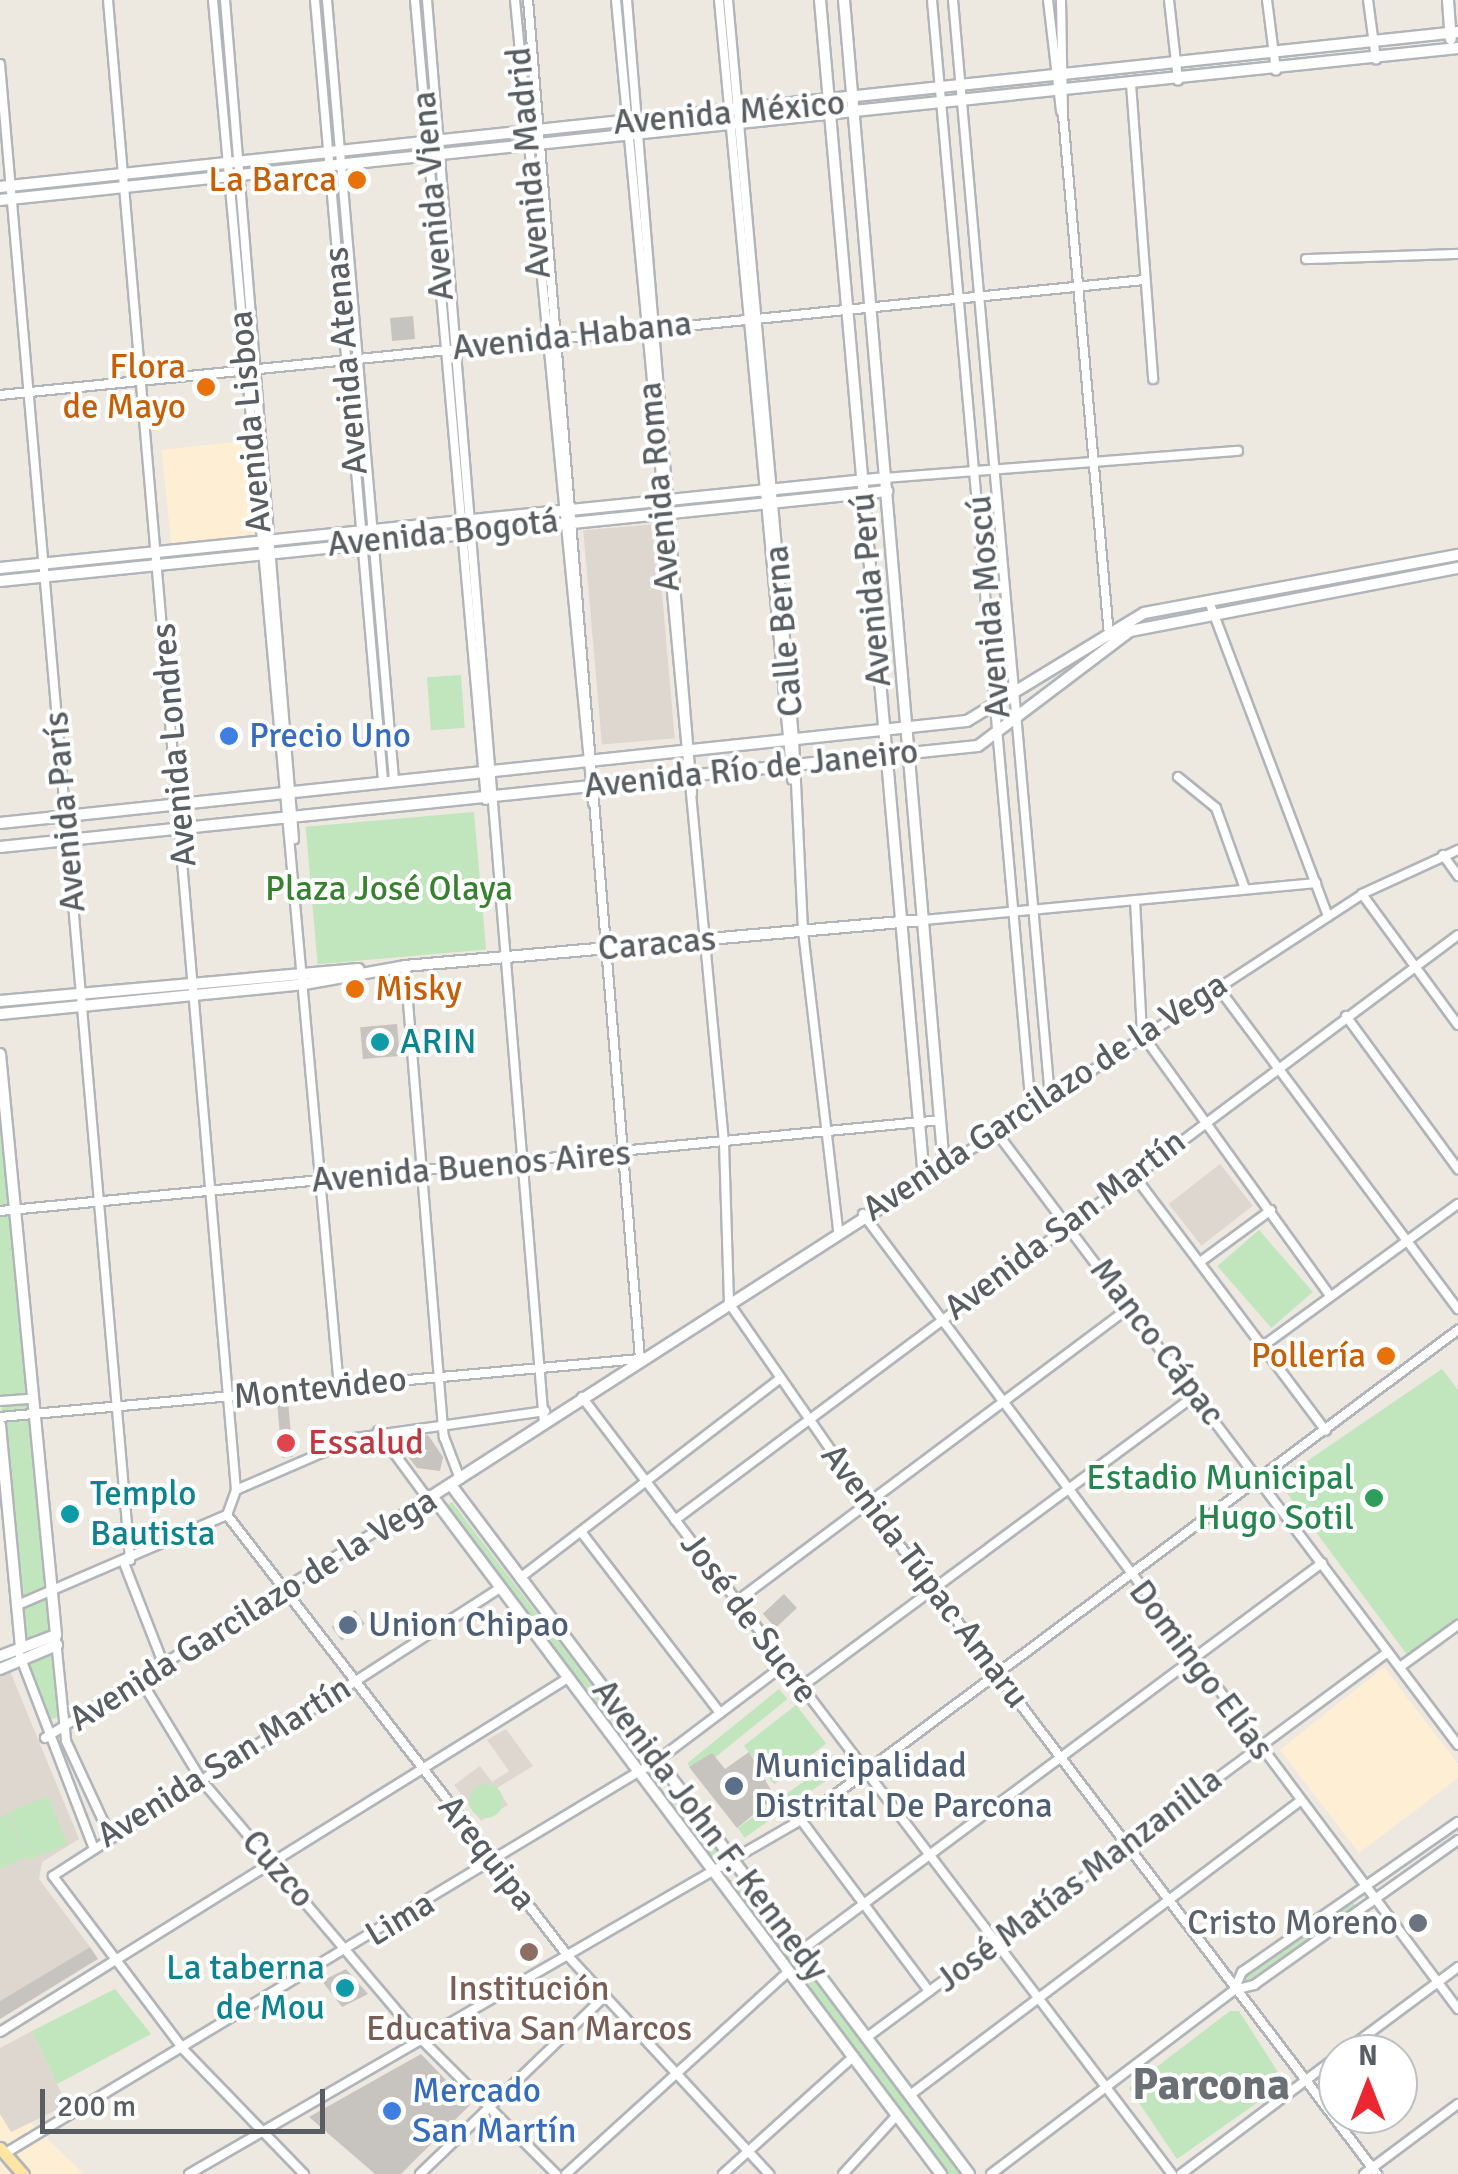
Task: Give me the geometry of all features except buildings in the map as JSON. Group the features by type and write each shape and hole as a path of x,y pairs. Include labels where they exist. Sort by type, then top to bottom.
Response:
{"main road":[{"path":"2,2151 23,2174"}],"street":[{"name":"Avenida Londres","path":"108,0 127,183 236,1490"},
{"name":"Avenida Lisboa","path":"213,0 233,163"},
{"name":"Avenida Lisboa","path":"224,0 234,177 339,1386"},
{"name":"Avenida Atenas","path":"316,0 334,153"},
{"name":"Avenida Atenas","path":"327,0 345,356 367,536"},
{"name":"Avenida Viena","path":"415,0 457,347 473,524 487,770"},
{"name":"Avenida Viena","path":"427,0 460,525 490,801 545,1416"},
{"name":"Avenida Madrid","path":"516,0 556,337 567,516 640,1359"},
{"name":"Avenida Madrid","path":"528,0 542,338 567,516"},
{"name":"Avenida Roma","path":"616,0 632,120"},
{"name":"Avenida Roma","path":"627,0 644,328 666,504"},
{"path":"718,0 734,118"},
{"path":"728,0 734,118"},
{"name":"Avenida Perú","path":"820,0 924,1180"},
{"name":"Avenida Perú","path":"844,0 944,1167"},
{"name":"Avenida Moscú","path":"932,0 1001,734 1031,1110"},
{"name":"Avenida Moscú","path":"954,0 1050,1098"},
{"path":"1048,0 1052,78 1059,91 1063,115 1080,284 1109,636"},
{"path":"1059,91 1066,76 1061,0"},
{"path":"1170,0 1178,80"},
{"path":"1267,0 1276,70"},
{"path":"1368,0 1376,59"},
{"path":"1448,0 1456,52"},
{"name":"Avenida México","path":"853,106 1066,76 1454,33"},
{"name":"Avenida México","path":"0,187 234,177 335,167 435,149 534,138 633,133 828,108 942,105 1456,52"},
{"name":"Avenida París","path":"0,64 118,1407 127,1561"},
{"path":"1131,84 1153,379"},
{"name":"Avenida México","path":"534,138 632,120 734,118"},
{"name":"Calle Berna","path":"734,118 804,931"},
{"name":"Avenida Roma","path":"633,133 656,326 666,504 724,1144 729,1304"},
{"name":"Avenida México","path":"0,200 127,183 233,163 435,149"},
{"name":"Avenida Atenas","path":"335,167 356,356 367,536 389,780"},
{"path":"1306,259 1458,254"},
{"name":"Avenida Habana","path":"0,395 144,382 345,356 1145,280"},
{"path":"885,478 902,482 1238,451"},
{"name":"Avenida Bogotá","path":"862,488 885,478"},
{"path":"886,491 902,482"},
{"name":"Avenida Bogotá","path":"0,580 44,570 666,504 862,488 886,491"},
{"name":"Avenida Río de Janeiro","path":"1363,580 1458,555"},
{"name":"Avenida Bogotá","path":"0,568 44,570"},
{"name":"Avenida Río de Janeiro","path":"0,823 968,721 1144,613 1212,609 1363,580 1458,568"},
{"path":"1212,609 1328,916"},
{"name":"Avenida Río de Janeiro","path":"0,847 291,822 978,746 1001,734 1016,710 1109,636"},
{"path":"1178,777 1216,808 1245,889"},
{"path":"1007,826 1023,823"},
{"name":"Avenida Garcilazo de la Vega","path":"45,1738 65,1730 165,1668 456,1482 545,1416 729,1304 863,1214 924,1180 1142,1034 1362,894 1458,850"},
{"path":"1443,855 1458,876"},
{"name":"Caracas","path":"304,978 1316,883"},
{"path":"1362,894 1458,1025"},
{"path":"1135,900 1142,1034 1330,1296"},
{"path":"804,931 823,1133 838,1230"},
{"name":"Avenida San Martín","path":"675,1520 1274,1068 1458,935"},
{"path":"405,966 442,1376 443,1427 456,1482"},
{"path":"0,1014 193,982 304,978"},
{"path":"0,1001 194,995 304,978"},
{"path":"1217,986 1405,1245 1458,1309"},
{"path":"1023,1008 1042,1006"},
{"path":"1346,1016 1458,1169"},
{"path":"0,1054 28,1399 65,1730 110,1836"},
{"name":"Avenida Buenos Aires","path":"0,1211 942,1120"},
{"name":"Manco Cápac","path":"997,1132 1458,1745"},
{"path":"1133,1174 1326,1431"},
{"path":"1263,1346 1458,1204"},
{"path":"1200,1262 1271,1210"},
{"name":"Domingo Elías","path":"863,1214 1000,1407 1458,2009"},
{"name":"Avenida Túpac Amaru","path":"729,1304 806,1420 1064,1757 1371,2172"},
{"path":"737,1601 1130,1307"},
{"path":"189,2174 801,1820 1458,1330"},
{"name":"Montevideo","path":"0,1417 640,1359"},
{"path":"520,1578 778,1381"},
{"path":"802,1687 1197,1394"},
{"name":"José de Sucre","path":"582,1396 1172,2174"},
{"path":"0,1401 28,1399"},
{"path":"20,1604 227,1515 236,1490 378,1432 545,1416"},
{"path":"0,1425 20,1604 20,1653 45,1738 93,1846"},
{"path":"378,1432 430,1498"},
{"name":"Avenida John F. Kennedy","path":"456,1482 520,1578 969,2174"},
{"name":"Avenida John F. Kennedy","path":"430,1498 941,2174"},
{"name":"Arequipa","path":"227,1515 568,1956 769,2174"},
{"path":"582,1533 720,1713"},
{"path":"127,1561 165,1668"},
{"path":"803,1949 1322,1563"},
{"name":"Avenida San Martín","path":"116,1964 53,1876 93,1846 202,1781 500,1588"},
{"path":"1400,1668 1458,1625"},
{"path":"0,1669 20,1653 56,1640"},
{"path":"1,1652 20,1653"},
{"name":"José Matías Manzanilla","path":"866,2038 1388,1652"},
{"name":"Lima","path":"2,2151 184,2050 658,1760 784,1664"},
{"path":"0,2032 116,1964 568,1678"},
{"name":"Cuzco","path":"142,1682 202,1781 422,2040 556,2174"},
{"path":"910,2095 1299,1802"},
{"path":"801,1820 930,1991"},
{"path":"1234,1990 1242,1972 1364,1883 1458,1822"},
{"path":"991,2174 1234,1990 1254,1985 1458,1840"},
{"path":"116,1964 258,2134 304,2174"},
{"path":"1368,2034 1458,1967"},
{"path":"566,2174 789,1970"},
{"path":"420,2174 491,2110 605,1996"},
{"path":"723,2174 854,2056"},
{"path":"1180,2174 1318,2070"},
{"path":"1371,2172 1458,2104"},
{"path":"843,2174 897,2115"}],"shaded area":[{"path":"244,441 254,534 171,543 161,450"},
{"path":"656,524 675,738 602,745 583,530"},
{"path":"1220,1164 1253,1206 1201,1246 1169,1204"},
{"path":"1384,1667 1458,1764 1458,1778 1359,1853 1280,1750"},
{"path":"10,1671 79,1839 42,1862 39,1879 90,1947 0,2001 0,1676"},
{"path":"506,1729 533,1766 497,1788 508,1805 481,1821 454,1785 480,1766 492,1782 509,1771 487,1740"},
{"path":"32,2031 67,2105 11,2132 0,2114 0,2048"},
{"path":"0,2093 84,2174 0,2174"}],"green space":[{"path":"461,675 465,728 431,730 427,677"},
{"name":"Plaza José Olaya","path":"474,812 486,949 318,964 306,827"},
{"path":"0,1100 56,1635 21,1647 0,1391"},
{"path":"1259,1230 1313,1292 1271,1328 1217,1266"},
{"name":"Estadio Municipal Hugo Sotil","path":"1442,1369 1458,1390 1458,1619 1408,1656 1278,1481"},
{"path":"452,1502 642,1751 641,1758 444,1507"},
{"path":"51,1651 61,1716 43,1722 23,1668"},
{"path":"779,1689 787,1699 695,1773 687,1763"},
{"path":"796,1705 826,1744 774,1784 744,1746"},
{"path":"836,1759 843,1769 745,1838 738,1828"},
{"path":"659,1779 718,1849 717,1857 708,1857"},
{"path":"486,1784 498,1789 503,1801 498,1813 486,1818 474,1813 469,1801 474,1789"},
{"path":"48,1796 67,1844 29,1860 9,1812"},
{"path":"8,1813 27,1857 0,1869 0,1818"},
{"path":"728,1880 739,1880 960,2174 946,2174"},
{"path":"1348,1898 1358,1908 1246,1982 1246,1976"},
{"path":"115,1989 151,2034 57,2084 32,2031"},
{"path":"1230,2011 1239,2011 1285,2083 1177,2159 1129,2088"}],"place":[{"name":"La Barca","path":"357,180"},
{"name":"Flora de Mayo","path":"206,387"},
{"name":"Precio Uno","path":"229,736"},
{"name":"Misky","path":"355,989"},
{"name":"ARIN","path":"380,1042"},
{"name":"Pollería","path":"1386,1356"},
{"name":"Essalud","path":"286,1443"},
{"name":"Estadio Municipal Hugo Sotil","path":"1374,1498"},
{"name":"Templo Bautista","path":"70,1514"},
{"name":"Union Chipao","path":"348,1625"},
{"name":"Municipalidad Distrital De Parcona","path":"734,1786"},
{"name":"Cristo Moreno","path":"1418,1923"},
{"name":"Institución Educativa San Marcos","path":"529,1952"},
{"name":"La taberna de Mou","path":"345,1988"},
{"name":"Mercado San Martín","path":"392,2111"}],"district":[{"name":"Parcona","path":"1211,2085"}]}
